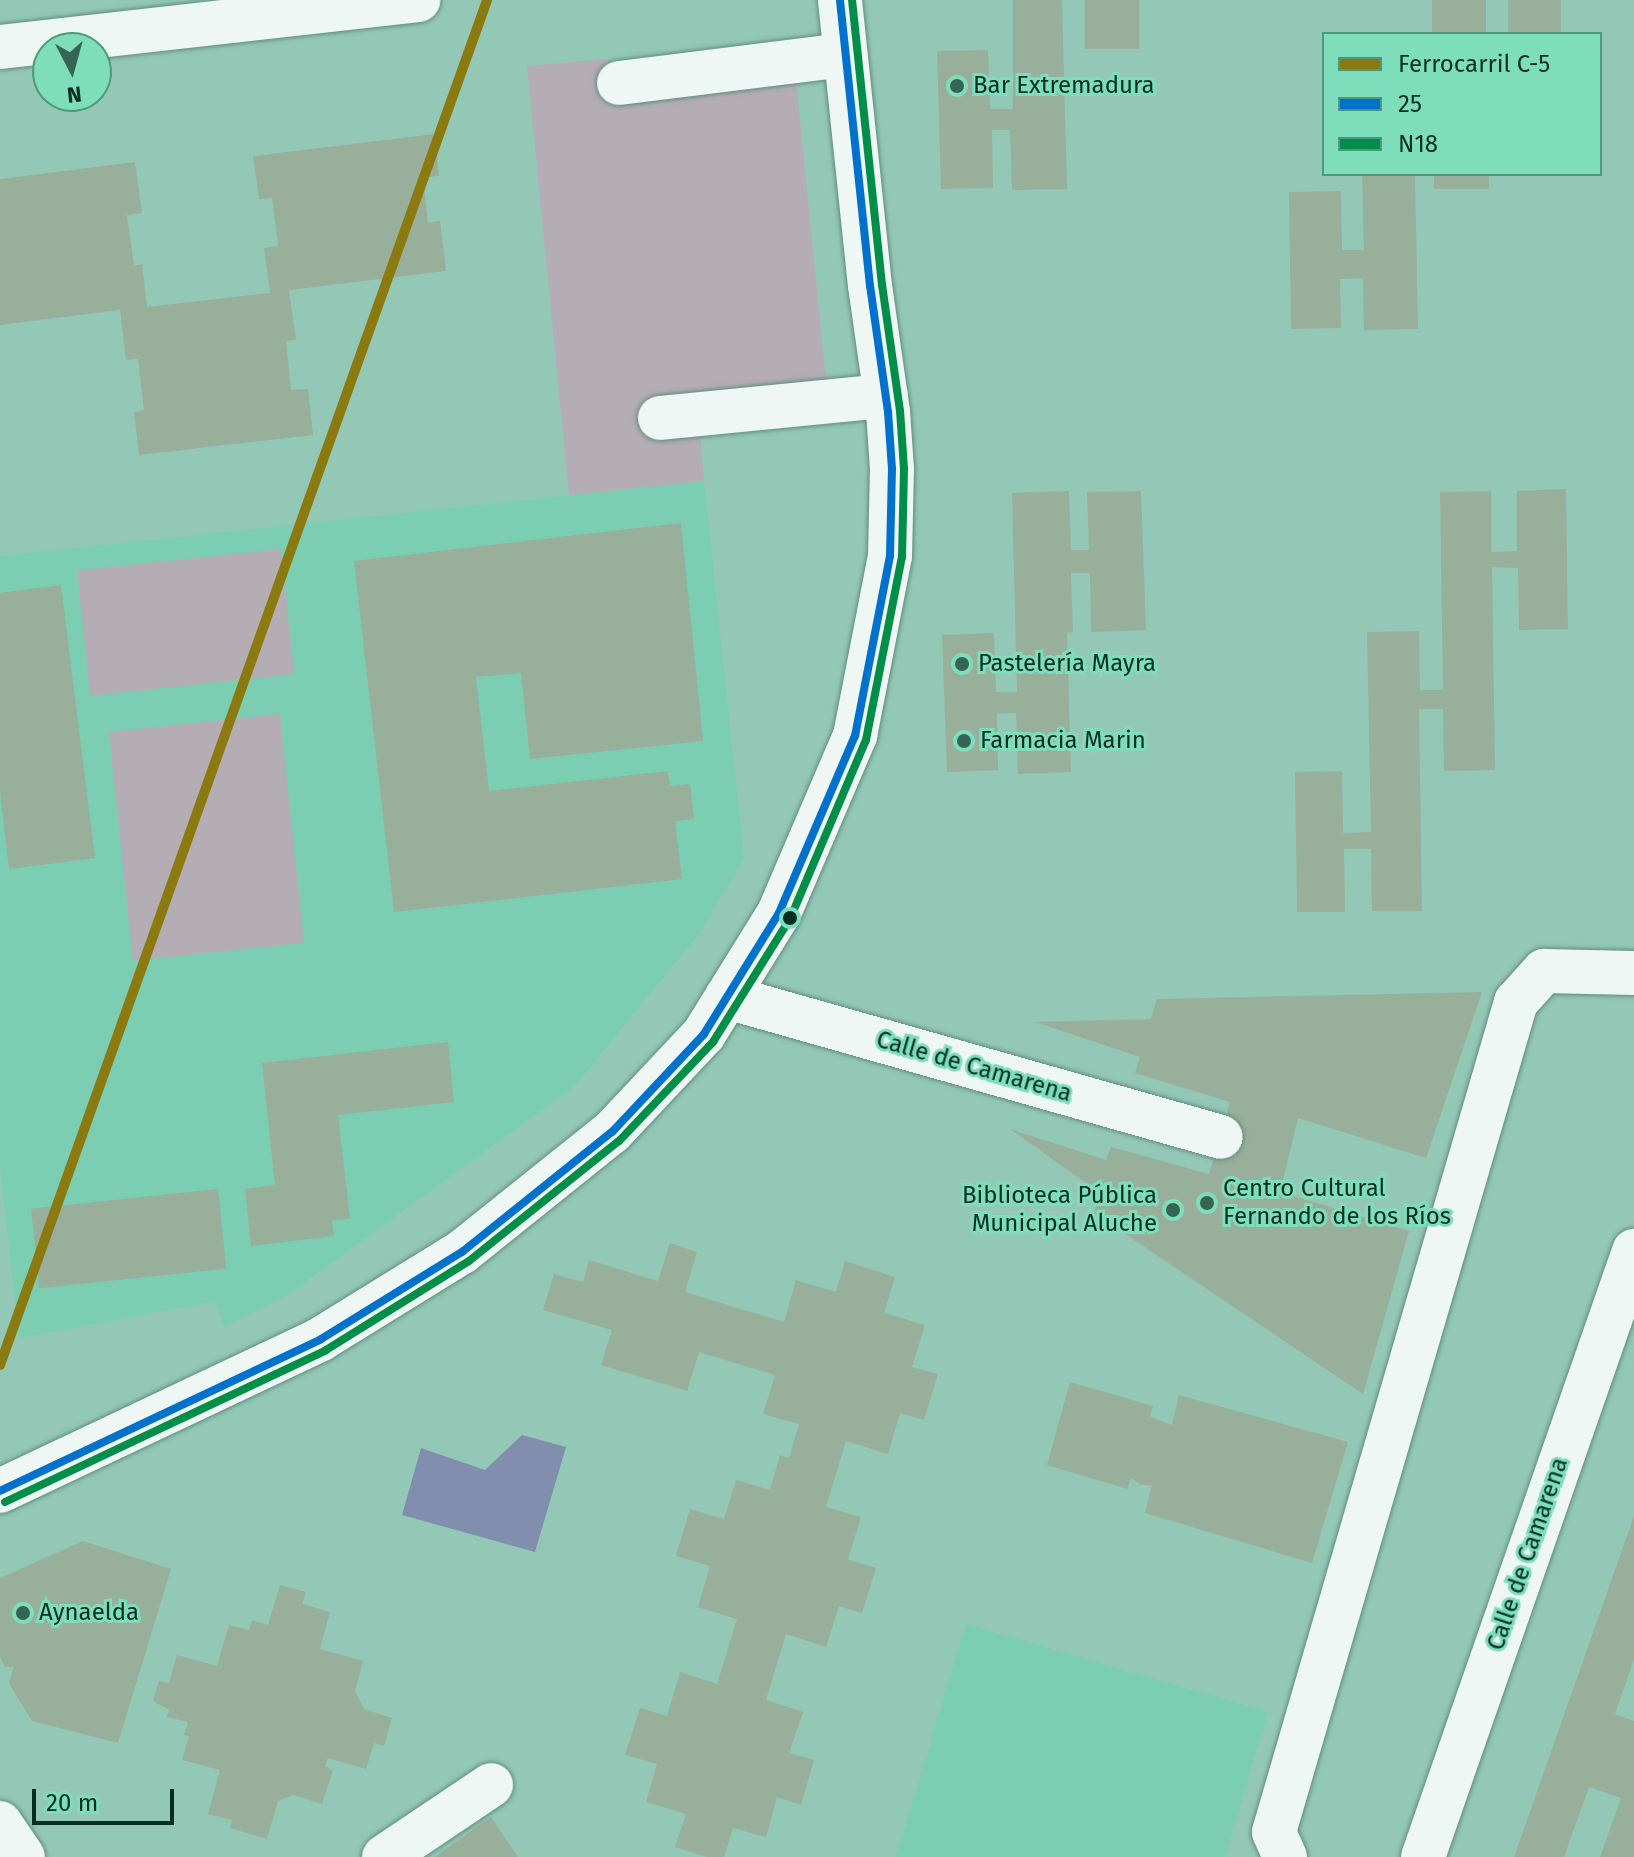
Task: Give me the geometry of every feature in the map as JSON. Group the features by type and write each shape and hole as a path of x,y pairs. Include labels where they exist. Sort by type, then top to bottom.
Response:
{"street":[{"path":"0,47 418,0"},
{"path":"0,1491 321,1339 462,1252 612,1132 704,1034 779,913 855,736 890,556 892,469 886,396 840,0"},
{"path":"619,83 845,55"},
{"path":"660,418 886,396"},
{"path":"1285,1857 1274,1832 1516,1002 1544,971 1634,973"},
{"name":"Calle de Camarena","path":"727,997 1221,1137"},
{"name":"Calle de Camarena","path":"1423,1857 1634,1251"},
{"path":"384,1857 491,1785"},
{"path":"0,1823 23,1857"}],"shaded area":[{"path":"605,59 609,101 796,79 826,381 700,433 704,481 569,495 527,66"},
{"path":"704,481 744,858 702,930 575,1086 289,1294 224,1327 216,1301 19,1338 0,1165 0,556"},
{"path":"281,549 294,674 90,696 77,570"},
{"path":"280,714 304,943 133,961 109,732"},
{"path":"966,1624 1268,1712 1225,1857 896,1857"}],"water":[{"path":"522,1435 566,1447 535,1552 402,1515 421,1448 485,1470"}],"building":[{"path":"1013,0 1062,0 1067,189 1012,190 1010,130 992,130 993,188 941,189 937,51 988,50 990,109 1013,109"},
{"path":"1085,0 1139,0 1139,49 1085,49"},
{"path":"1432,0 1486,0 1486,32 1432,32"},
{"path":"1508,0 1561,0 1561,32 1508,32"},
{"path":"434,134 439,176 423,178 428,223 440,221 446,271 289,290 296,340 286,341 291,390 308,389 313,435 139,455 134,412 144,410 138,359 126,360 120,310 0,325 0,179 135,162 142,213 127,215 134,266 142,264 147,307 270,293 264,248 278,246 272,198 259,199 253,156"},
{"path":"1362,176 1415,176 1418,329 1364,330 1363,278 1340,279 1341,328 1291,329 1289,192 1341,191 1342,250 1364,250"},
{"path":"1434,176 1489,176 1489,189 1434,189"},
{"path":"1566,489 1568,629 1519,630 1518,568 1492,567 1495,770 1444,771 1443,709 1419,709 1422,911 1372,911 1371,849 1344,849 1345,912 1297,912 1295,772 1342,771 1343,833 1371,832 1367,632 1419,631 1420,690 1443,690 1440,492 1491,491 1491,552 1517,551 1517,491"},
{"path":"1069,491 1071,550 1089,550 1087,492 1141,491 1146,630 1091,632 1090,573 1071,573 1073,632 1067,633 1071,772 1018,774 1016,713 997,714 998,770 947,772 942,635 994,633 996,692 1017,692 1012,493"},
{"path":"681,523 703,741 530,759 521,673 476,677 489,791 668,771 670,786 690,784 694,819 675,821 682,879 394,912 354,561"},
{"path":"61,585 95,858 9,869 0,791 0,593"},
{"name":"Centro Cultural Fernando de los Ríos","path":"1482,992 1426,1158 1298,1118 1280,1192 1409,1231 1363,1394 1094,1213 1100,1193 1010,1129 1106,1160 1111,1147 1209,1174 1230,1102 1135,1073 1140,1057 1035,1022 1151,1019 1157,999"},
{"path":"448,1042 454,1102 338,1115 350,1219 332,1220 334,1236 251,1246 245,1189 275,1185 262,1063"},
{"path":"218,1189 226,1269 39,1288 31,1209"},
{"path":"670,1243 697,1252 685,1292 784,1322 796,1280 836,1292 845,1261 895,1277 884,1313 925,1325 912,1367 938,1374 924,1420 900,1413 888,1454 846,1441 826,1507 861,1517 848,1560 876,1568 862,1613 839,1606 826,1647 786,1634 766,1700 803,1712 789,1753 814,1760 801,1805 777,1797 766,1837 733,1828 724,1857 707,1857 675,1847 686,1814 646,1802 657,1764 625,1755 640,1708 667,1716 680,1672 717,1684 737,1619 698,1607 710,1566 676,1556 690,1509 724,1519 736,1480 770,1490 780,1455 789,1458 799,1424 763,1414 775,1375 699,1352 687,1391 601,1365 612,1330 543,1310 554,1274 583,1282 589,1260 658,1281"},
{"path":"1070,1382 1153,1406 1150,1417 1172,1425 1179,1395 1348,1442 1312,1563 1145,1513 1152,1485 1141,1485 1131,1478 1127,1489 1047,1465"},
{"path":"1634,1516 1634,1659 1615,1714 1634,1721 1634,1857 1600,1857 1621,1798 1589,1787 1564,1857 1514,1857"},
{"path":"83,1541 171,1569 118,1743 32,1721 9,1683 14,1667 5,1667 0,1657 0,1578"},
{"path":"280,1585 306,1592 302,1604 330,1612 320,1649 363,1661 355,1691 364,1709 392,1718 384,1746 374,1743 366,1769 328,1758 325,1766 333,1770 322,1804 293,1795 278,1801 267,1839 230,1828 232,1820 208,1814 220,1770 182,1760 189,1736 184,1735 188,1722 167,1717 169,1710 153,1701 159,1681 169,1683 177,1655 217,1666 229,1625 249,1630 252,1620 268,1625"},
{"path":"491,1817 518,1857 435,1857"}],"rail line":[{"name":"C-5","path":"0,1365 487,0"}],"transit line":[{"name":"25","path":"0,1491 321,1339 462,1252 612,1132 704,1034 779,913 855,736 890,556 892,469 888,412 870,286 840,0"},
{"name":"N18","path":"5,1502 326,1350 469,1261 619,1141 713,1042 790,919 866,740 902,557 904,469 900,411 882,285 852,0"}],"place":[{"name":"Bar Extremadura","path":"957,86"},
{"name":"Pastelería Mayra","path":"962,664"},
{"name":"Farmacia Marin","path":"964,741"},
{"name":"Centro Cultural Fernando de los Ríos","path":"1207,1203"},
{"name":"Biblioteca Pública Municipal Aluche","path":"1173,1210"},
{"name":"Aynaelda","path":"23,1613"}]}
